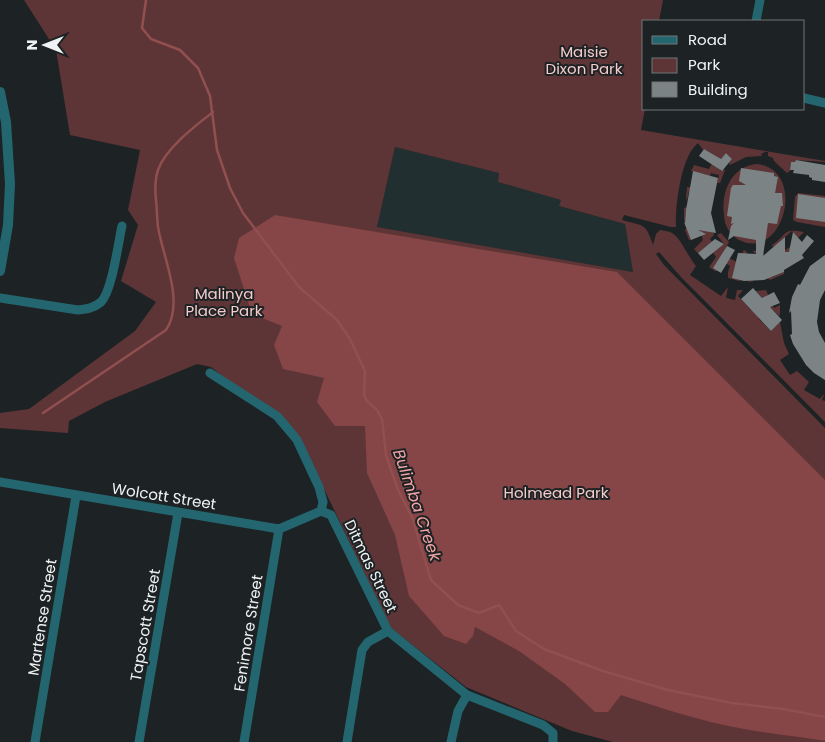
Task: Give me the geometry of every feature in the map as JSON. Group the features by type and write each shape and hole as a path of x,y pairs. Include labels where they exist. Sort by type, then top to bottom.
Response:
{"street":[{"path":"756,20 760,0"},
{"path":"0,92 6,122 5,205 8,225 0,271"},
{"path":"805,98 825,103"},
{"path":"0,298 78,310 91,308 101,302 108,291 122,226"},
{"path":"210,373 277,416 297,440 319,487 323,502 321,511 279,529"},
{"name":"Wolcott Street","path":"0,482 279,529"},
{"name":"Martense Street","path":"35,742 76,496"},
{"name":"Ditmas Street","path":"321,511 331,515 388,630 467,695 543,725 553,738"},
{"name":"Tapscott Street","path":"140,742 178,513"},
{"name":"Fenimore Street","path":"244,742 279,529"},
{"path":"347,742 362,650 368,642 388,630"},
{"path":"451,742 458,711 467,695"}],"shaded area":[{"path":"395,147 499,173 498,182 562,200 559,206 625,224 633,272 377,227"}],"green space":[{"path":"24,0 663,0 659,20 642,20 642,110 645,110 641,130 825,161 796,160 791,162 790,171 787,173 773,158 768,156 768,152 761,154 762,156 746,157 730,165 729,163 732,159 726,153 715,166 721,171 725,170 720,183 717,183 719,175 711,173 706,188 714,235 710,239 717,249 724,244 717,235 721,233 729,242 722,255 737,262 744,250 747,252 746,263 760,252 755,254 753,251 762,250 769,265 775,246 773,247 772,245 788,231 792,231 779,242 786,250 789,247 792,250 769,269 772,277 784,272 784,274 770,280 752,268 753,281 749,282 747,278 739,281 728,278 730,266 724,262 718,271 709,267 716,257 708,245 698,253 704,260 694,249 703,240 699,227 688,231 691,240 689,240 685,230 698,212 686,212 685,222 684,208 701,193 689,191 687,200 687,187 699,188 706,175 691,171 694,165 709,169 716,156 703,150 698,143 692,149 683,170 678,195 676,227 624,215 622,220 643,226 648,232 653,245 656,234 660,230 675,235 696,266 690,275 721,296 728,287 726,298 735,300 737,290 743,290 738,296 751,310 763,299 756,291 766,290 768,295 766,296 774,308 780,305 780,314 779,316 770,307 758,318 771,331 780,322 784,343 789,354 780,360 790,375 797,371 809,382 804,390 820,399 824,395 822,400 825,401 825,422 681,277 659,252 656,254 664,265 825,428 825,742 613,742 572,731 466,687 391,628 299,437 211,367 197,364 105,402 69,421 68,433 0,428 0,413 29,409 135,331 156,302 121,281 138,225 128,210 140,150 70,135 56,50","holes":["395,147 499,173 498,182 561,200 559,206 625,224 633,272 377,227"]},
{"path":"756,164 772,169 782,181 785,196 784,212 778,227 768,238 755,244 739,240 730,233 724,219 723,206 726,190 734,175 747,166"},
{"path":"798,193 825,196 825,227 793,220 795,197"},
{"name":"Holmead Park","path":"275,215 617,272 825,480 825,741 713,723 621,695 608,712 595,712 565,684 519,651 475,627 473,636 466,644 444,636 409,596 395,535 367,473 365,426 335,426 317,402 324,378 283,369 274,345 282,326 252,314 234,258 239,238"},
{"path":"792,231 804,232 798,238"}],"building":[{"path":"704,149 721,159 726,153 732,159 722,171 699,156"},
{"path":"796,160 825,165 825,182 812,180 809,175 793,173 794,170 790,170 791,162"},
{"path":"741,168 774,173 774,176 778,177 775,193 782,193 783,206 781,206 777,224 768,223 763,256 785,237 785,252 789,252 793,232 802,242 807,235 814,241 802,255 804,258 784,270 784,272 764,280 744,281 732,278 738,253 756,254 756,240 734,236 728,240 731,226 734,223 731,224 732,217 727,216 731,188 733,185 746,185 739,181"},
{"path":"693,171 718,178 711,213 716,233 698,230 706,234 691,240 684,222"},
{"path":"798,194 825,198 825,222 796,218"},
{"path":"715,239 724,244 704,260 698,253"},
{"path":"727,246 735,250 721,273 713,268"},
{"path":"825,255 825,290 820,300 817,322 819,332 825,343 825,380 806,365 793,344 790,335 792,334 791,311 789,313 792,297 798,284 800,285 810,266"},
{"path":"753,288 762,298 774,292 780,303 770,307 782,320 771,331 741,299"}],"waterway":[{"name":"Bulimba Creek","path":"146,0 142,28 151,39 180,50 198,68 210,96 217,150 230,188 243,213 299,287 337,320 350,339 365,371 364,395 382,419 386,455 398,490 412,517 431,580 458,605 479,613 499,605 516,631 544,649 603,671 668,690 732,703 783,709 825,717"},
{"path":"43,413 166,330 171,319 173,293 158,227 155,193 157,174 162,162 174,146 213,112"}],"park label":[{"name":"Maisie Dixon Park","path":"584,60"},
{"name":"Malinya Place Park","path":"224,302"}]}
